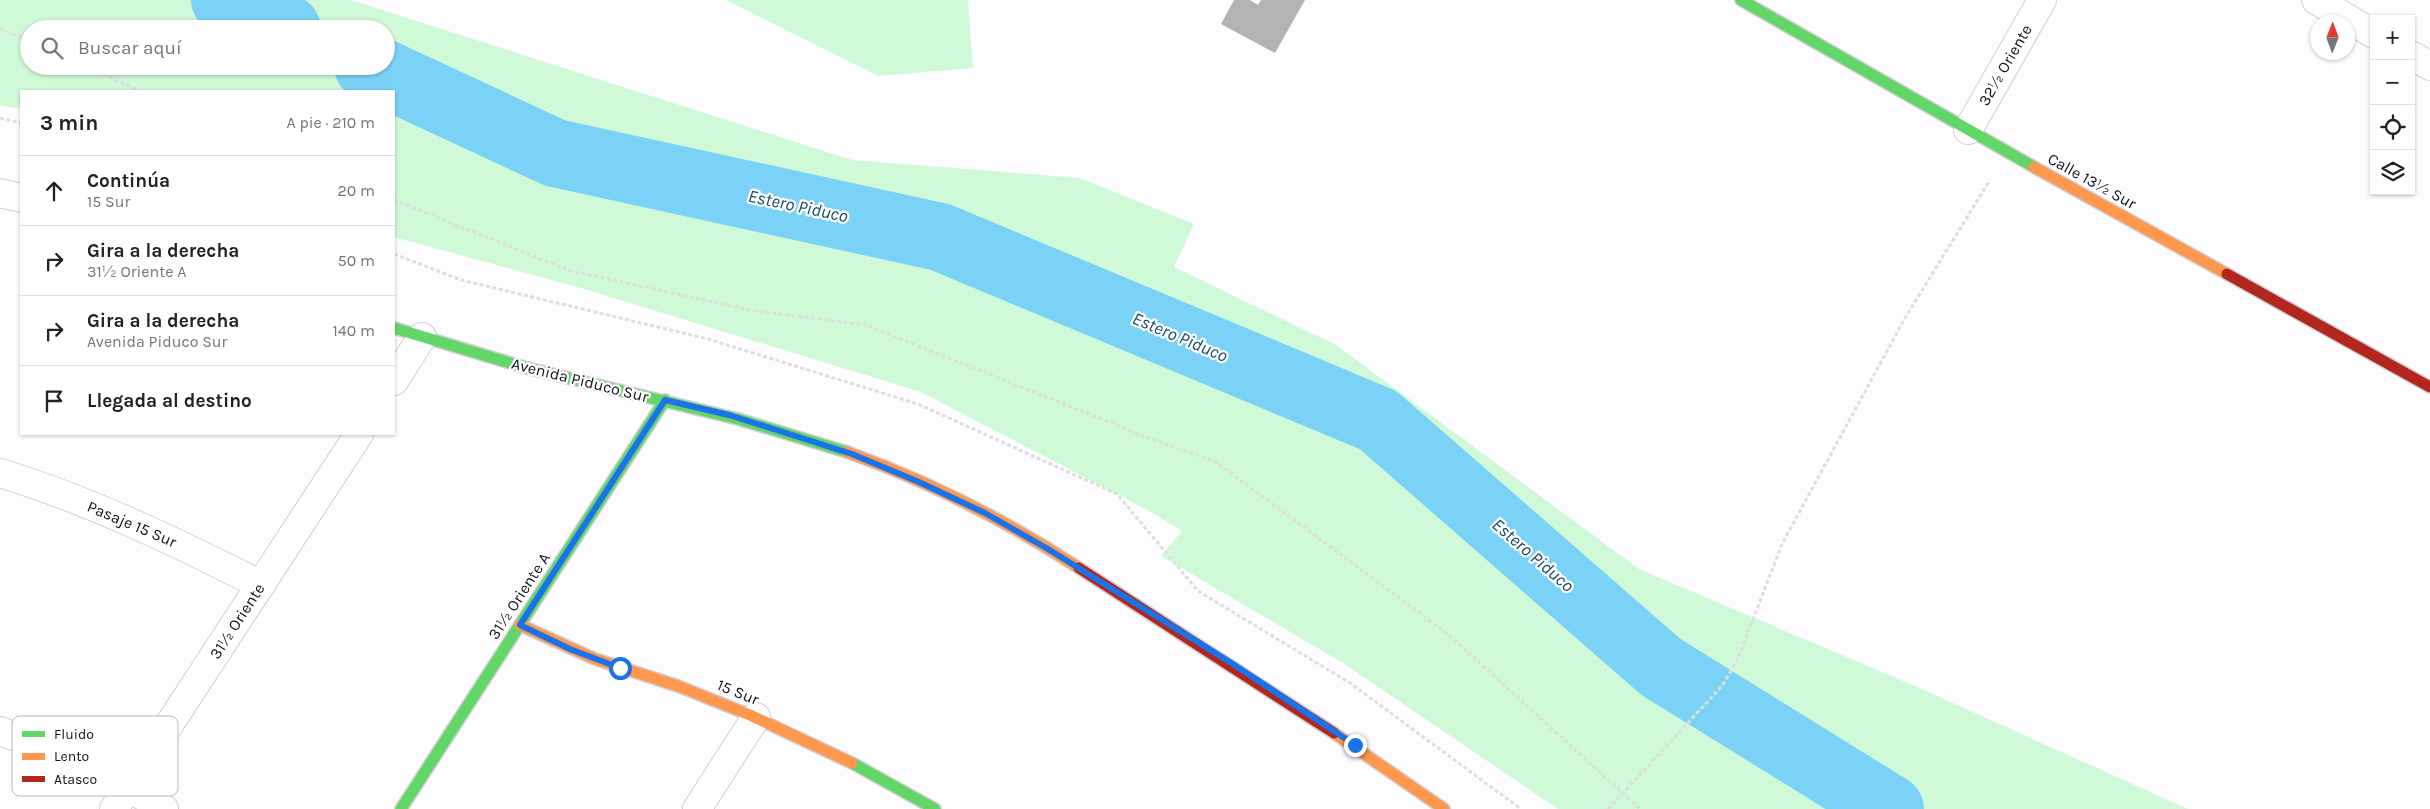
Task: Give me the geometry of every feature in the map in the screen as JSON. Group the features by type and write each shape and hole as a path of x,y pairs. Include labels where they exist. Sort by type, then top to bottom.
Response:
{"street":[{"name":"Calle 13½ Sur","path":"1741,0 2007,152 2430,387"},
{"name":"32½ Oriente","path":"1968,130 2042,0"},
{"path":"2316,0 2370,32"},
{"path":"2415,57 2430,66"},
{"path":"0,193 20,198"},
{"name":"Avenida Piduco Sur","path":"395,328 543,372 729,415 852,454 919,482 985,513 1048,549 1233,664 1355,745 1444,809"},
{"path":"395,379 422,337"},
{"name":"31½ Oriente A","path":"401,809 665,400"},
{"name":"31½ Oriente","path":"174,716 358,435"},
{"name":"Pasaje 15 Sur","path":"0,473 108,513 186,547 261,584"},
{"name":"15 Sur","path":"520,625 578,652 684,689 756,717 820,745 890,782 935,809"},
{"path":"697,809 756,717"},
{"path":"0,731 12,736"},
{"name":"31½ Oriente","path":"114,809 122,796"},
{"path":"144,796 164,809"}],"path":[{"path":"0,29 20,37"},
{"path":"105,75 138,90"},
{"path":"0,118 20,123"},
{"path":"1608,809 1722,686 1737,661 1782,544 1905,318 2007,152"},
{"path":"395,200 571,271 755,312 866,325 1154,440 1216,462 1449,635 1640,809"}],"green space":[{"path":"0,0 351,0 852,160 1080,178 1194,224 1174,267 1336,345 1639,569 1915,686 2188,809 1558,809 1343,663 1161,556 1182,531 1151,512 921,392 581,288 395,237 395,90 20,90 20,109 0,105"},
{"path":"726,0 968,0 973,68 879,76"}],"building":[{"path":"1234,0 1250,0 1258,5 1261,0 1305,0 1275,53 1221,24"}],"waterway":[{"name":"Estero Piduco","path":"225,0 268,20"},
{"name":"Estero Piduco","path":"387,75 555,153 940,237 1378,420 1661,667 1890,809"}],"traffic: fast":[{"path":"1741,0 2034,167"},
{"path":"395,328 527,368 738,419 847,452"},
{"path":"401,809 665,400"},
{"path":"852,763 935,809"}],"traffic: slow":[{"path":"2034,167 2227,274"},
{"path":"847,452 877,463 966,503 1024,534 1079,568"},
{"path":"520,625 595,659 678,686 750,715 852,763"},
{"path":"1334,733 1444,809"}],"traffic: jam":[{"path":"2227,274 2430,387"},
{"path":"1079,568 1334,733"}],"route":[{"path":"620,668 570,649 520,625 665,400 729,415 791,433 852,454 919,482 985,513 1048,549 1233,664 1355,745"}]}
